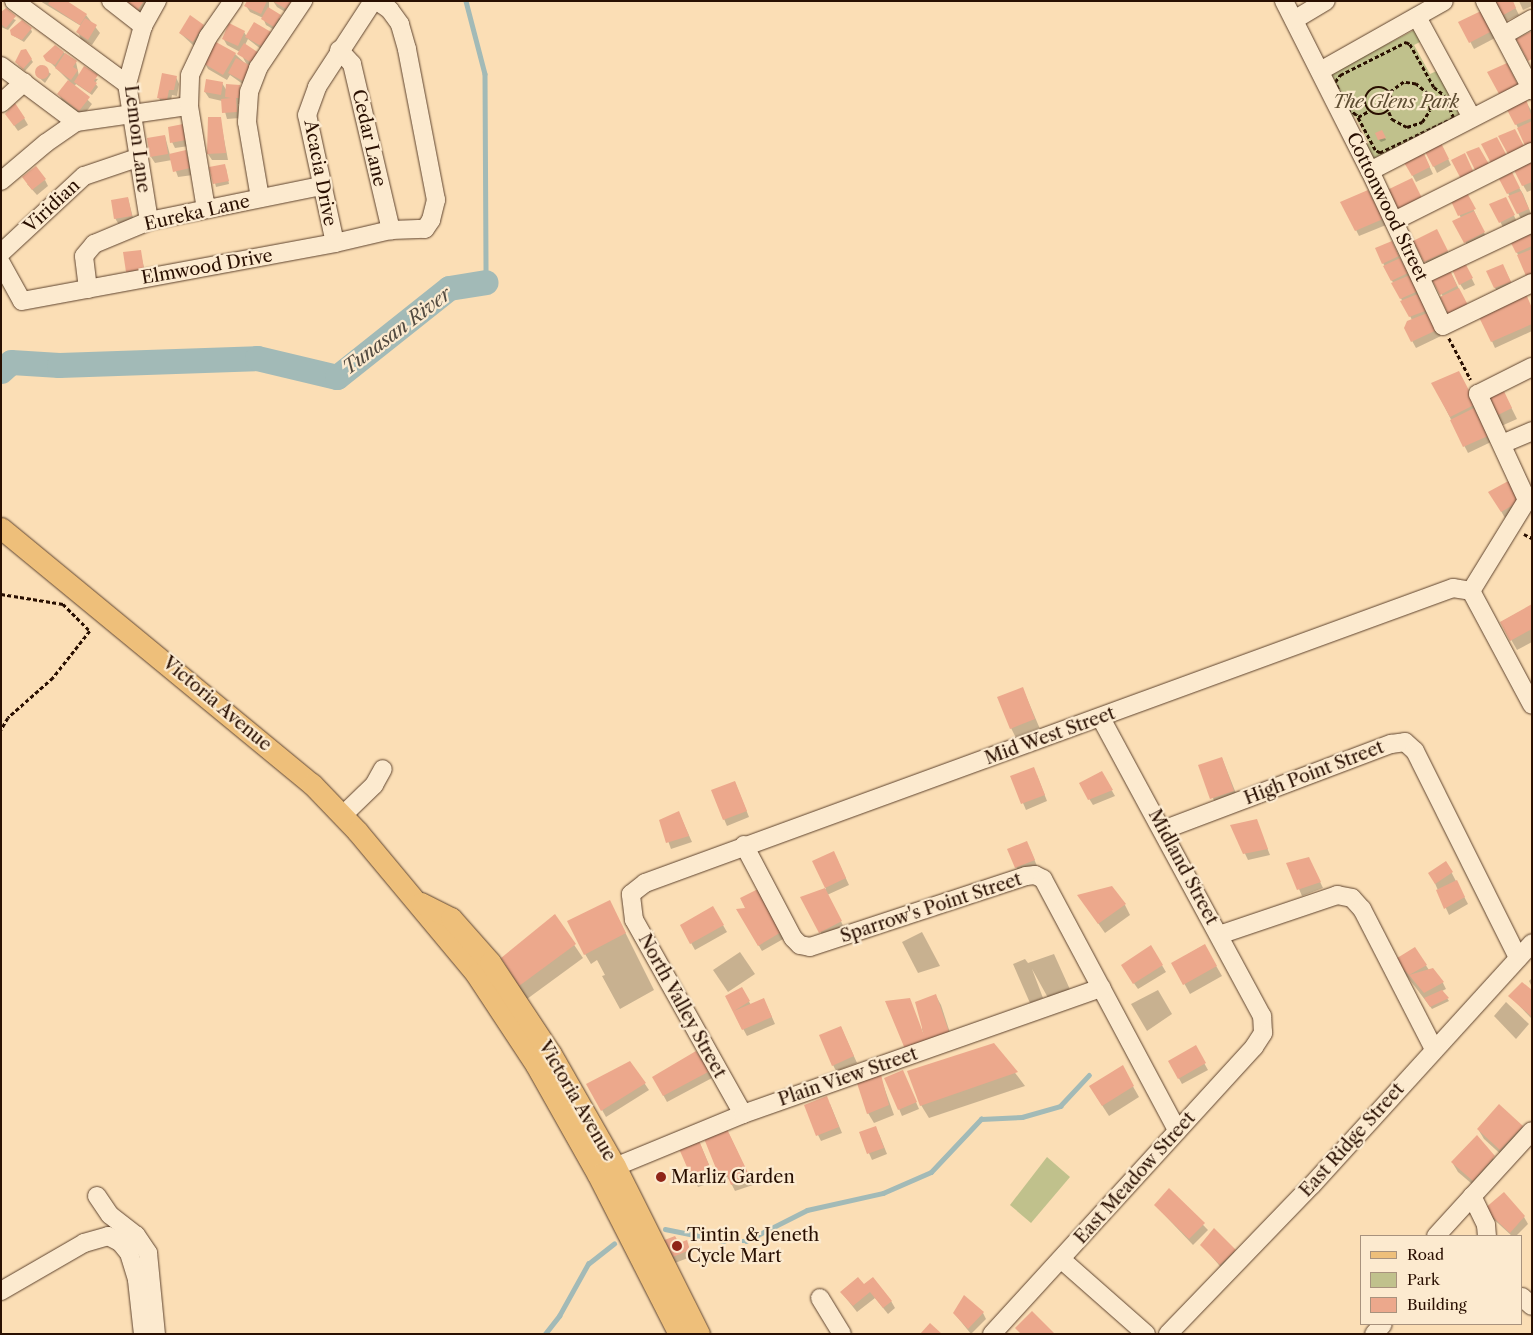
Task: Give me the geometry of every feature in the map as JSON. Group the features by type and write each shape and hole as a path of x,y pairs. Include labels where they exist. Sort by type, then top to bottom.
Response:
{"main road":[{"name":"Victoria Avenue","path":"1,528 312,784 414,899 483,968 536,1065 606,1170 699,1334"},
{"name":"Victoria Avenue","path":"606,1170 679,1334"}],"street":[{"path":"14,1 127,84"},
{"path":"111,1 143,26"},
{"name":"Lemon Lane","path":"149,221 137,158 127,84 143,26 157,1"},
{"path":"206,209 189,106 190,75 208,37 233,1"},
{"path":"260,198 247,122 249,92 258,68 303,1"},
{"name":"Acacia Drive","path":"335,243 306,115 317,87 339,50 375,1"},
{"name":"Elmwood Drive","path":"1,263 22,301 335,243 391,230 425,229 431,220 436,200 408,48 400,24 390,10 375,1"},
{"name":"Cottonwood Street","path":"1284,1 1370,171 1443,326"},
{"path":"1294,20 1326,1"},
{"path":"1320,71 1444,1"},
{"path":"1370,171 1531,89 1485,1"},
{"path":"1417,17 1472,118"},
{"path":"1504,35 1532,19"},
{"name":"Cedar Lane","path":"339,50 352,64 391,230"},
{"path":"1,66 76,122"},
{"path":"1,103 24,82"},
{"path":"1,181 46,142 76,122 189,106"},
{"path":"1394,221 1532,152"},
{"name":"Viridian","path":"1,253 84,176 137,158"},
{"name":"Eureka Lane","path":"88,289 84,256 86,250 149,221 321,186"},
{"path":"1420,276 1532,223"},
{"path":"1443,326 1532,283"},
{"path":"1532,367 1478,394 1529,499 1471,591 1532,705"},
{"path":"1502,444 1532,431"},
{"name":"Mid West Street","path":"631,894 644,883 744,845 1101,718 1453,588 1471,591"},
{"name":"Midland Street","path":"1101,718 1262,1016"},
{"name":"High Point Street","path":"1163,830 1391,744 1405,742 1415,751 1518,958"},
{"path":"342,816 374,785 383,769"},
{"name":"Sparrow's Point Street","path":"744,845 793,938 800,945 810,946 1035,875 1043,879 1177,1130"},
{"name":"North Valley Street","path":"631,894 634,920 743,1114"},
{"path":"1219,934 1337,895 1352,898 1362,909 1434,1049"},
{"name":"East Ridge Street","path":"1168,1334 1312,1185 1532,943"},
{"name":"Plain View Street","path":"606,1170 743,1114 1102,988"},
{"name":"East Meadow Street","path":"992,1334 1062,1260 1177,1130 1254,1047 1263,1033 1262,1016"},
{"path":"1444,1234 1472,1196 1532,1131"},
{"path":"97,1196 110,1214 136,1235 148,1253 156,1334"},
{"path":"1472,1196 1486,1225 1487,1235"},
{"path":"1,1291 84,1243 108,1236 120,1242 129,1253 137,1280 143,1334"},
{"path":"1062,1260 1146,1334"},
{"path":"820,1298 842,1334"}],"path":[{"path":"1406,42 1410,44 1434,87 1445,96 1454,116 1452,121 1382,154 1375,150 1358,118 1346,106 1335,84 1336,79 1406,42"},
{"path":"1389,112 1373,114 1365,101 1374,88 1390,92 1404,82 1416,84 1428,94 1430,110 1422,122 1408,127 1392,119 1389,112 1393,102 1390,92"},
{"path":"1443,326 1478,394"},
{"path":"1,594 64,604 90,631 53,678 8,718 1,730"}],"green space":[{"name":"The Glens Park","path":"1418,28 1424,40 1414,45 1430,74 1439,70 1464,117 1370,166 1360,148 1369,143 1355,116 1346,120 1324,77"},
{"path":"1047,1157 1070,1177 1031,1223 1010,1205"}],"building":[{"path":"50,1 67,1 87,14 80,25 48,4"},
{"path":"122,1 144,1 136,12"},
{"path":"247,1 267,1 261,14 244,6"},
{"path":"272,1 288,1 292,3 288,10"},
{"path":"1489,1 1513,1 1516,8 1498,18"},
{"path":"268,7 281,15 274,27 261,19"},
{"path":"6,8 16,16 6,28 1,24 1,12"},
{"path":"1481,11 1492,31 1469,43 1458,22"},
{"path":"190,15 204,25 193,42 179,33"},
{"path":"85,18 97,25 88,40 76,32"},
{"path":"22,20 32,28 22,40 11,35 10,30"},
{"path":"254,22 271,32 263,47 245,37"},
{"path":"229,23 245,31 238,46 222,39"},
{"path":"1532,31 1532,59 1528,61 1516,39"},
{"path":"216,42 236,53 223,75 203,63"},
{"path":"244,43 259,53 252,63 237,54"},
{"path":"55,45 64,52 55,65 46,61 43,56"},
{"path":"26,49 32,59 23,69 15,62 21,50"},
{"path":"65,53 77,61 73,67 78,70 71,80 55,68"},
{"path":"236,58 251,66 243,81 228,73"},
{"path":"1507,63 1518,85 1499,94 1487,72"},
{"path":"39,65 45,65 49,72 45,79 39,79 35,75 35,69"},
{"path":"84,66 98,75 94,81 97,83 90,93 74,82"},
{"path":"162,73 177,76 174,90 169,90 167,100 157,98"},
{"path":"206,79 223,82 221,95 204,92"},
{"path":"68,80 90,97 79,111 57,94"},
{"path":"226,84 240,85 239,98 236,98 237,112 222,113 221,99 231,98 225,97"},
{"path":"1525,96 1532,118 1515,125 1505,106"},
{"path":"15,103 25,118 14,126 5,114"},
{"path":"208,117 221,117 226,153 207,154"},
{"path":"1532,121 1532,145 1526,148 1517,128"},
{"path":"183,124 186,140 170,143 168,127"},
{"path":"1515,129 1525,148 1509,156 1498,136"},
{"path":"1382,130 1386,138 1378,140 1375,133"},
{"path":"165,135 168,154 150,157 147,138"},
{"path":"1497,137 1508,158 1492,165 1481,144"},
{"path":"1440,141 1449,159 1433,167 1423,148"},
{"path":"1479,147 1490,166 1476,172 1466,152"},
{"path":"1422,149 1430,167 1412,176 1402,159"},
{"path":"186,150 190,168 173,172 169,154"},
{"path":"1465,153 1474,173 1461,179 1451,160"},
{"path":"1532,162 1532,182 1522,186 1514,170"},
{"path":"225,164 229,181 213,184 209,167"},
{"path":"36,166 46,179 32,190 22,177"},
{"path":"1512,172 1520,188 1507,194 1499,179"},
{"path":"1412,178 1423,200 1396,213 1385,191"},
{"path":"1368,190 1383,219 1355,231 1340,202"},
{"path":"1466,191 1476,209 1458,216 1450,199"},
{"path":"1521,191 1529,209 1517,214 1508,196"},
{"path":"128,197 132,216 114,219 111,200"},
{"path":"1506,197 1515,215 1499,223 1489,204"},
{"path":"1474,211 1485,232 1464,243 1452,221"},
{"path":"1529,228 1532,246 1516,253 1508,237"},
{"path":"1437,229 1448,251 1424,262 1413,241"},
{"path":"1392,241 1399,256 1382,264 1375,248"},
{"path":"1532,249 1532,273 1526,276 1517,255"},
{"path":"141,250 144,269 126,272 123,252"},
{"path":"1400,258 1408,273 1391,281 1383,266"},
{"path":"1464,261 1473,278 1459,285 1451,267"},
{"path":"1503,264 1511,282 1494,288 1486,271"},
{"path":"1449,268 1457,286 1440,295 1430,276"},
{"path":"1410,275 1418,291 1400,299 1391,283"},
{"path":"1459,288 1469,307 1449,316 1440,297"},
{"path":"1420,293 1428,310 1409,317 1400,301"},
{"path":"1526,294 1532,308 1532,324 1491,342 1478,315"},
{"path":"1430,312 1439,329 1411,342 1404,328 1407,321"},
{"path":"1459,371 1476,404 1450,417 1431,383"},
{"path":"1501,385 1512,408 1492,418 1480,395"},
{"path":"1474,408 1488,436 1463,447 1450,420"},
{"path":"1512,479 1522,500 1501,512 1488,492"},
{"path":"1532,604 1532,629 1510,641 1500,622"},
{"path":"1023,687 1035,719 1010,729 997,697"},
{"path":"1222,757 1234,791 1210,799 1198,765"},
{"path":"1034,767 1045,795 1021,804 1010,776"},
{"path":"1102,771 1113,790 1088,800 1079,783"},
{"path":"735,781 747,811 723,820 711,790"},
{"path":"679,811 689,836 666,843 659,820"},
{"path":"1257,819 1268,849 1243,854 1230,825"},
{"path":"1027,841 1035,860 1015,868 1007,849"},
{"path":"834,851 846,878 825,888 812,861"},
{"path":"1309,857 1321,882 1297,890 1286,863"},
{"path":"1446,861 1453,872 1435,884 1428,873"},
{"path":"1457,880 1465,897 1444,909 1436,890"},
{"path":"1112,886 1126,904 1098,924 1077,895"},
{"path":"825,888 842,921 819,933 800,897"},
{"path":"758,889 783,931 758,946 736,909 745,908 740,898"},
{"path":"610,900 626,933 584,955 567,921"},
{"path":"713,906 724,925 690,944 680,925"},
{"path":"555,914 576,944 519,986 501,958"},
{"path":"1205,944 1217,966 1183,985 1171,963"},
{"path":"1151,945 1163,965 1133,984 1121,965"},
{"path":"1415,947 1427,965 1409,975 1394,960"},
{"path":"1433,968 1444,982 1424,993 1409,975"},
{"path":"1522,982 1532,990 1532,1017 1508,996"},
{"path":"742,987 750,1001 734,1011 764,998 772,1017 742,1030 725,996"},
{"path":"1442,990 1449,998 1430,1007 1424,998"},
{"path":"936,994 950,1035 905,1049 885,1001 910,998 924,1035 915,1002"},
{"path":"841,1026 854,1056 832,1066 819,1035"},
{"path":"994,1043 1018,1072 920,1106 907,1071"},
{"path":"1196,1045 1206,1063 1178,1079 1168,1061"},
{"path":"696,1051 710,1071 663,1096 652,1077"},
{"path":"630,1061 646,1083 601,1111 586,1084"},
{"path":"1123,1065 1134,1086 1102,1106 1089,1086"},
{"path":"903,1070 917,1102 898,1110 884,1078"},
{"path":"880,1071 889,1105 867,1114 856,1080"},
{"path":"827,1096 839,1127 816,1136 804,1105"},
{"path":"1499,1104 1523,1126 1500,1150 1477,1129"},
{"path":"876,1126 884,1148 867,1154 859,1132"},
{"path":"726,1127 751,1179 731,1185 726,1172 719,1176 703,1136"},
{"path":"1477,1135 1495,1156 1473,1181 1451,1162"},
{"path":"698,1138 713,1175 693,1181 677,1144"},
{"path":"1169,1188 1205,1223 1189,1239 1154,1205"},
{"path":"1504,1192 1525,1216 1510,1233 1484,1209"},
{"path":"1214,1228 1236,1250 1220,1265 1200,1245"},
{"name":"Tintin & Jeneth Cycle Mart","path":"675,1236 679,1243 687,1240 690,1250 670,1258 662,1241"},
{"path":"858,1277 864,1284 873,1277 892,1301 883,1308 870,1292 853,1306 840,1292"},
{"path":"964,1295 984,1312 968,1329 953,1313"},
{"path":"1032,1311 1055,1334 1021,1334 1015,1328"},
{"path":"930,1323 942,1334 920,1334"}],"waterway":[{"name":"Tunasan River","path":"466,1 485,74 486,282"},
{"name":"Tunasan River","path":"1,371 11,362 59,365 257,358 337,377 449,288 486,282"},
{"path":"665,1229 724,1241 746,1241 807,1210 883,1193 931,1172 981,1119 1022,1117 1060,1106 1089,1075"},
{"path":"545,1334 559,1316 588,1264 614,1244"}],"place":[{"name":"Marliz Garden","path":"661,1177"},
{"name":"Tintin & Jeneth Cycle Mart","path":"677,1246"}]}
